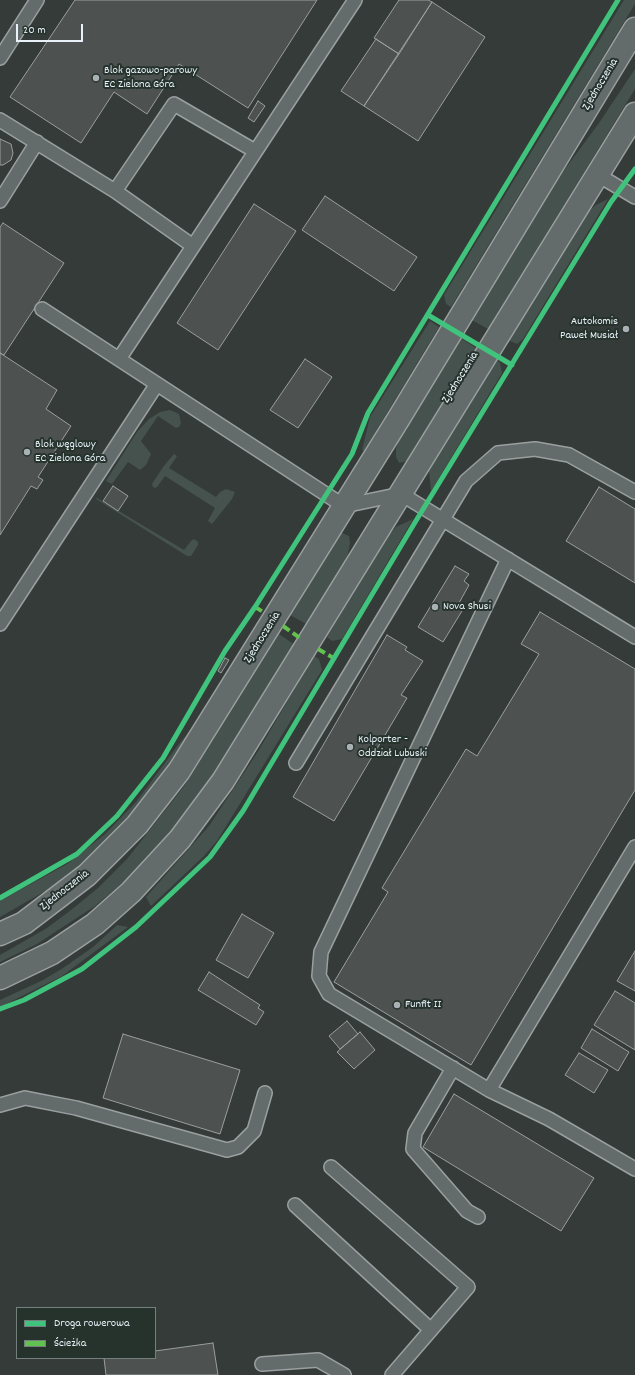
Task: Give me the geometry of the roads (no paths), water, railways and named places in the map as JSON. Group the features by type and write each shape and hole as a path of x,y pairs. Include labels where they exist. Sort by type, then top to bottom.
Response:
{"main road":[{"name":"Zjednoczenia","path":"0,934 24,923 87,875 137,825 180,771 344,506 635,29"},
{"name":"Zjednoczenia","path":"0,978 52,953 95,924 131,892 180,839 223,781 635,114"}],"lane":[{"path":"0,58 37,0"},
{"path":"119,359 354,0"},
{"path":"115,191 174,104 255,151"},
{"path":"0,120 115,191 194,246"},
{"path":"0,201 37,142"},
{"path":"598,175 635,197"},
{"path":"42,309 344,506 401,494 635,637"},
{"path":"0,624 157,384"},
{"path":"296,763 466,481 498,453 534,449 569,455 635,492"},
{"path":"508,559 321,952 319,976 329,994 489,1090 549,1118 635,1169"},
{"path":"489,1090 635,847"},
{"path":"453,1068 415,1133 413,1149 467,1210 478,1217"},
{"path":"0,1105 25,1098 76,1108 227,1150 238,1147 254,1131 265,1093"},
{"path":"331,1167 468,1287 392,1375"},
{"path":"295,1205 431,1330"},
{"path":"262,1364 318,1360 344,1375"}],"place":[{"name":"Blok gazowo-parowy EC Zielona Góra","path":"96,78"},
{"name":"Autokomis Paweł Musiał","path":"626,329"},
{"name":"Blok węglowy EC Zielona Góra","path":"27,452"},
{"name":"Nova Shusi","path":"435,607"},
{"name":"Kolporter - Oddział Lubuski","path":"350,747"},
{"name":"Funfit II","path":"397,1005"}]}
